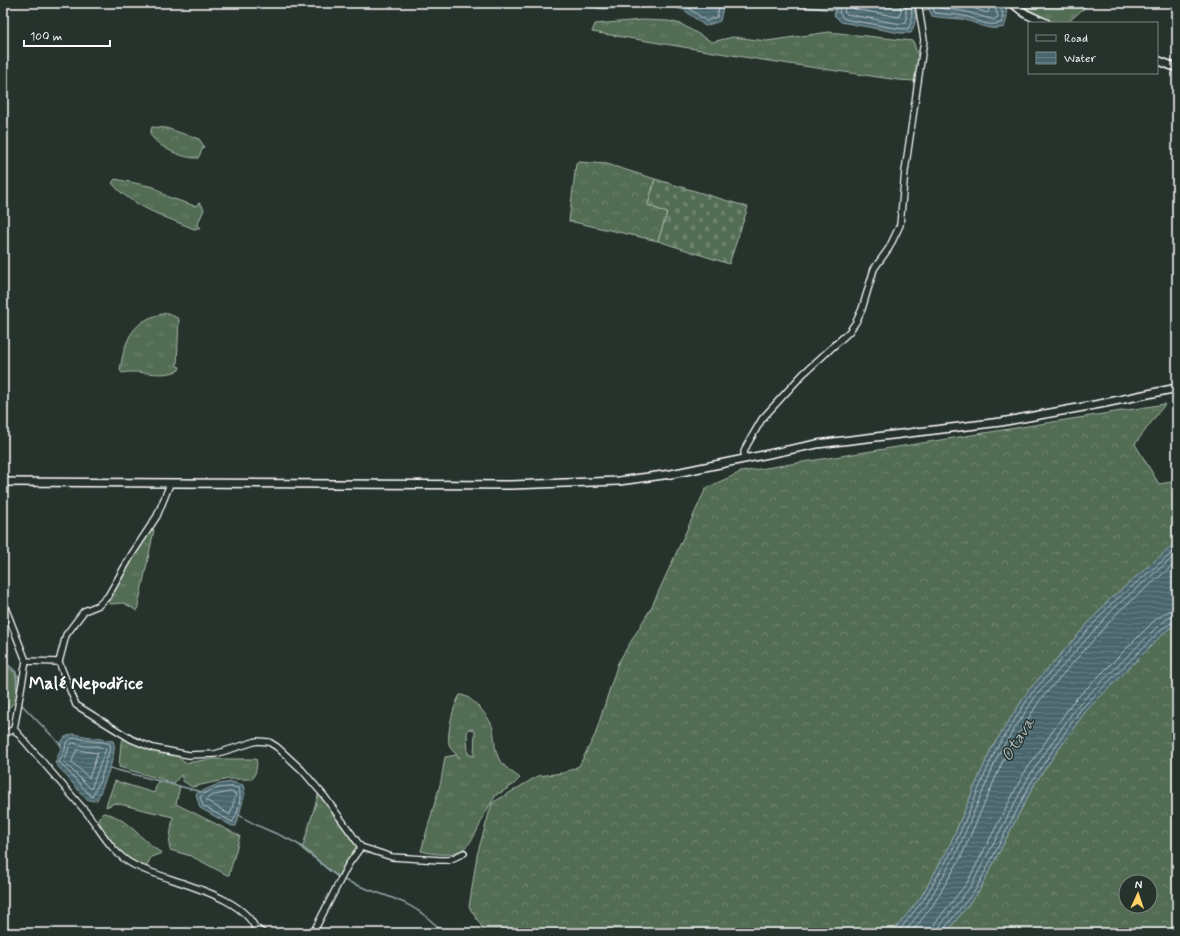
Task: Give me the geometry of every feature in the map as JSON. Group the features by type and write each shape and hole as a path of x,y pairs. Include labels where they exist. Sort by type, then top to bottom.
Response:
{"main road":[{"path":"1012,3 1026,14 1044,22"},
{"path":"1158,60 1177,68"},
{"path":"3,484 550,485 619,481 671,474 817,444 1001,422 1177,388"}],"street":[{"path":"745,458 744,452 747,445 762,419 803,374 849,332 856,322 862,309 874,269 889,248 900,225 905,170 924,40 918,3"},
{"path":"170,484 157,516 125,565 108,596 99,605 84,611 66,635 59,662 76,705 131,739 153,748 179,754 215,754 257,741 273,744 296,765 325,797 362,846 392,857 449,860 464,853"},
{"path":"3,602 26,661 14,729"},
{"path":"26,661 59,662"},
{"path":"3,735 14,729"},
{"path":"14,729 86,812 105,840 124,858 148,871 228,902 242,910 256,931 263,933"},
{"path":"313,933 348,865 362,846"}],"green space":[{"path":"1016,3 1090,3 1068,22 1053,22"},
{"path":"642,20 668,21 681,24 712,42 733,37 767,41 829,32 913,41 919,59 915,81 898,80 756,59 592,32 595,24"},
{"path":"152,127 166,128 199,139 204,146 198,158 178,154 164,148 153,139 150,134"},
{"path":"579,162 607,164 655,179 648,205 667,213 658,241 569,221 576,164"},
{"path":"115,179 154,187 168,197 195,206 199,203 202,205 204,210 197,225 200,228 194,229 161,216 139,205 112,183"},
{"path":"655,179 748,207 729,264 658,241 667,213 648,205"},
{"path":"168,313 179,319 177,366 180,367 179,370 165,374 136,372 122,373 120,370 122,359 128,339 133,331 146,320"},
{"path":"1165,404 1135,444 1159,484 1177,481 1177,545 1172,546 1109,600 1028,691 991,749 948,849 921,897 892,933 486,933 469,907 477,855 492,803 538,776 563,773 579,766 595,735 618,663 651,608 706,488 741,472"},
{"path":"152,529 154,530 137,611 124,603 109,604 109,597 133,555"},
{"path":"1177,623 1177,933 946,933 979,891 1035,783 1085,712 1166,631"},
{"path":"3,663 19,676 16,701 3,710"},
{"path":"460,695 469,698 484,713 493,729 495,748 499,759 506,767 520,778 513,785 498,793 489,806 472,840 464,848 454,853 440,854 421,851 441,781 445,757 456,755 461,759 453,752 449,743 449,729","holes":["469,728 475,731 474,756 468,754 467,733"]},
{"path":"125,738 151,749 177,756 185,763 212,759 256,759 257,764 255,774 252,779 228,779 192,787 183,781 181,775 174,783 119,767 121,742"},
{"path":"115,781 154,793 158,781 180,786 176,804 240,836 229,875 191,856 170,850 169,844 173,817 115,803 106,807"},
{"path":"319,792 359,848 340,878 302,849"},
{"path":"103,813 111,815 127,824 162,853 151,857 146,868 130,860 109,841 104,834 99,817"}],"water":[{"path":"583,3 724,3 720,21 705,26 684,10 665,5 602,9 585,6"},
{"path":"838,3 914,3 916,14 914,26 911,33 900,33 841,22 834,15"},
{"path":"926,3 1001,3 1007,11 1006,20 1004,27 992,28 967,20 932,16"},
{"name":"Otava","path":"1177,545 1177,623 1166,631 1085,712 1035,783 979,891 946,933 892,933 921,897 948,849 991,749 1028,691 1109,600 1172,546"},
{"path":"73,734 113,741 114,753 112,761 97,800 94,801 86,799 55,763 61,748 60,744 65,737"},
{"path":"232,782 243,785 245,793 236,826 232,826 200,808 196,794 218,784"}],"waterway":[{"path":"720,3 731,3"},
{"path":"763,3 837,10"},
{"path":"914,11 930,9"},
{"path":"3,660 16,672 17,696"},
{"path":"20,703 61,745"},
{"path":"109,768 202,792"},
{"path":"239,815 296,843 329,871 342,879 408,905 432,921 443,933"}],"district":[{"name":"Malé Nepodřice","path":"86,683"}]}
